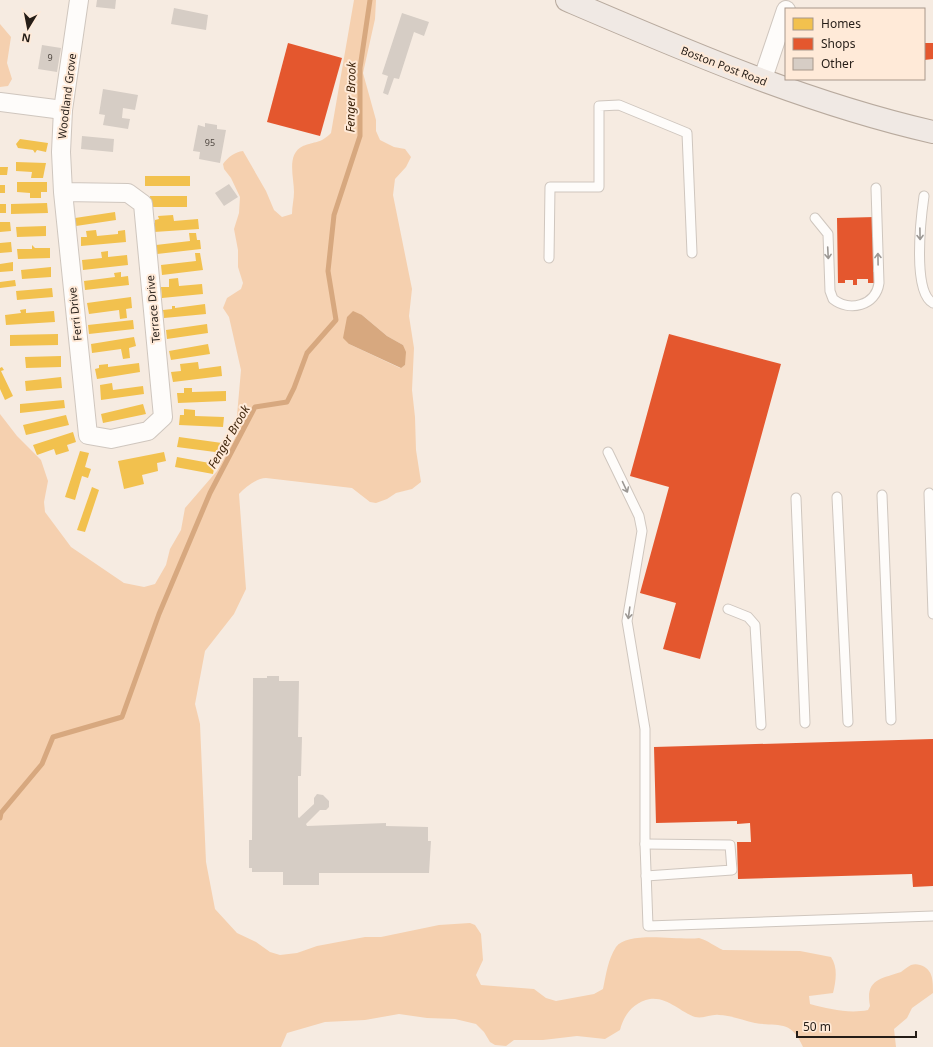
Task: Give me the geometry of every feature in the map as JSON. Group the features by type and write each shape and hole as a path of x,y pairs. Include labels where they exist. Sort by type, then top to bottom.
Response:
{"main road":[{"name":"Boston Post Road","path":"567,0 717,64 762,81 933,132"}],"street":[{"name":"Woodland Grove","path":"63,192 61,152 63,110 79,0"},
{"path":"762,81 785,12"},
{"path":"0,102 63,110"},
{"name":"Terrace Drive","path":"63,192 128,193 143,204 162,416 148,431 111,439 88,435"},
{"name":"Ferri Drive","path":"63,192 88,435"}],"lane":[{"path":"549,258 550,187 599,187 599,106 619,105 687,133 692,253"},
{"path":"815,218 828,234 830,291 833,299 846,304 864,304 877,293 879,283 876,188"},
{"path":"924,196 920,225 920,280 926,296 933,303"},
{"path":"608,452 639,516 642,531 627,621 645,729 645,844 648,926 933,916"},
{"path":"929,493 933,614"},
{"path":"882,495 891,720"},
{"path":"837,497 848,722"},
{"path":"796,498 805,723"},
{"path":"728,609 748,617 756,625 761,725"},
{"path":"645,844 730,845 732,870 646,876"}],"shaded area":[{"path":"354,0 376,0 375,19 363,73 376,120 376,131 380,140 394,147 405,149 411,157 406,167 395,179 393,195 412,289 409,316 414,348 412,390 416,450 421,482 412,489 396,493 387,499 376,503 370,502 352,488 266,478 255,481 239,494 246,589 234,614 205,651 195,704 200,724 206,862 215,909 237,933 256,942 270,952 280,955 297,953 317,946 365,937 381,937 439,925 470,923 475,925 481,934 483,960 476,975 481,985 534,989 546,998 556,1001 594,994 603,989 609,962 616,947 622,942 643,937 699,938 723,950 800,951 831,957 836,970 833,993 809,996 810,1004 846,1011 868,1010 870,1006 869,997 872,985 881,979 901,972 911,965 916,964 928,969 930,972 933,993 912,1008 907,1018 894,1029 896,1047 803,1047 794,1032 784,1026 755,1023 724,1015 695,1017 663,1000 650,999 639,1003 630,1010 624,1019 620,1030 605,1039 577,1036 543,1040 514,1040 506,1046 495,1045 490,1042 484,1032 476,1024 455,1019 427,1018 399,1014 365,1020 325,1022 287,1033 281,1047 0,1047 0,414 17,436 41,460 48,481 44,502 45,512 71,547 124,583 144,587 155,584 166,565 170,549 181,530 185,508 217,471 235,438 241,370 229,317 223,308 227,298 241,289 243,283 238,267 238,250 234,229 239,213 240,197 231,178 224,169 223,164 232,155 243,151 266,191 274,210 282,217 292,214 294,192 292,166 294,154 303,146 320,141 331,133","holes":["362,315 387,336 403,345 405,365 400,368 349,344"]},
{"path":"0,24 11,37 7,63 12,79 8,86 0,87"},
{"path":"353,311 362,315 387,336 403,345 406,352 405,365 401,368 349,344 343,338 347,317"}],"building: Homes":[{"path":"20,139 48,143 46,152 37,150 35,153 33,150 18,148 16,144"},
{"path":"16,162 46,163 43,178 31,178 32,172 16,171"},
{"path":"0,167 8,167 7,175 0,175"},
{"path":"145,176 190,176 190,186 145,186"},
{"path":"17,182 47,182 47,192 41,192 41,198 30,198 30,193 17,192"},
{"path":"0,185 5,185 5,193 0,193"},
{"path":"150,196 187,196 187,207 150,207"},
{"path":"47,203 48,213 11,214 11,204"},
{"path":"0,204 6,204 6,213 0,213"},
{"path":"115,212 116,220 76,226 75,218"},
{"path":"173,215 174,221 198,219 199,229 154,232 153,223 155,223 155,220 159,219 158,216"},
{"path":"0,222 10,222 11,231 0,232"},
{"path":"46,226 46,236 17,237 16,227"},
{"path":"96,230 97,236 118,234 118,231 125,230 126,242 81,246 81,237 87,237 86,231"},
{"path":"189,233 196,233 197,240 200,240 201,249 157,254 156,245 190,241"},
{"path":"11,242 12,252 0,253 0,243"},
{"path":"32,245 35,248 50,248 50,258 18,259 17,249 32,249"},
{"path":"108,251 108,257 127,255 128,265 83,270 82,260 102,258 101,252"},
{"path":"195,253 200,253 203,270 162,275 161,265 196,261"},
{"path":"13,262 13,271 0,272 0,264"},
{"path":"51,267 51,277 22,279 21,270"},
{"path":"121,272 121,277 128,276 129,285 85,290 84,281 115,277 114,273"},
{"path":"178,278 179,286 202,284 203,294 162,298 161,287 169,287 169,279"},
{"path":"15,280 16,286 0,288 0,282"},
{"path":"52,288 53,297 17,300 16,291"},
{"path":"131,297 132,308 126,309 127,318 120,319 119,310 89,314 87,303"},
{"path":"205,304 206,314 164,318 163,310 172,309 172,306 175,306 175,308"},
{"path":"26,309 26,313 54,311 55,322 6,325 5,315 21,313 20,310"},
{"path":"133,320 134,329 89,334 88,325"},
{"path":"207,324 208,333 167,339 166,330"},
{"path":"58,334 58,345 10,346 10,335"},
{"path":"134,337 136,346 129,348 130,358 123,359 121,349 92,353 91,344"},
{"path":"208,344 210,354 171,360 169,351"},
{"path":"61,356 61,367 26,368 25,357"},
{"path":"198,362 199,369 221,366 222,376 173,382 171,372 181,371 180,364"},
{"path":"139,363 140,372 97,379 95,369 99,368 99,365 108,364 108,367"},
{"path":"2,367 4,370 1,371 13,396 5,400 0,389 0,368"},
{"path":"61,377 62,388 26,391 25,381"},
{"path":"112,383 113,390 143,386 144,394 101,400 100,385"},
{"path":"184,388 192,388 192,392 226,391 226,401 178,403 177,393 184,393"},
{"path":"64,400 65,408 20,413 20,404"},
{"path":"143,404 146,414 103,423 101,414"},
{"path":"184,409 195,410 195,416 224,417 223,427 179,425 180,415 184,415"},
{"path":"66,415 69,425 26,435 23,425"},
{"path":"73,432 76,442 67,445 69,451 56,455 54,449 37,455 33,445"},
{"path":"179,437 222,443 220,460 214,459 215,452 177,447"},
{"path":"80,451 89,453 85,467 91,469 88,478 82,476 75,500 65,497"},
{"path":"164,452 166,461 157,463 158,471 142,475 144,484 124,489 118,461"},
{"path":"177,457 215,464 213,474 175,467"},
{"path":"92,487 99,490 85,532 77,530"}],"building: Shops":[{"path":"288,43 342,58 320,136 267,122"},
{"path":"925,43 933,43 933,59 925,60"},
{"path":"875,217 875,251 873,251 873,272 877,271 877,283 868,283 868,279 857,279 857,285 853,285 853,280 845,280 845,283 838,283 837,218"},
{"path":"669,334 781,364 700,659 663,649 676,603 640,593 669,487 630,476"},
{"path":"933,739 933,886 913,887 912,874 738,879 737,842 751,842 750,823 737,824 737,821 656,823 654,747"}],"building: Other":[{"path":"97,0 116,0 115,9 96,7"},
{"path":"174,8 208,15 206,30 171,24"},
{"path":"402,13 429,22 424,36 414,32 399,79 394,78 388,95 383,93 388,76 382,74"},
{"path":"42,45 61,48 57,72 38,69"},
{"path":"103,89 138,95 135,110 123,108 122,118 130,119 128,129 103,125 105,115 99,114"},
{"path":"205,123 217,125 217,129 226,130 220,163 199,159 200,152 193,151 198,125 205,127"},
{"path":"82,136 114,139 113,152 81,149"},
{"path":"229,184 238,197 224,206 215,193"},
{"path":"267,676 279,676 279,681 299,681 298,737 302,737 301,776 298,776 298,817 299,818 314,804 314,798 317,794 323,795 329,801 329,807 326,810 320,810 306,824 307,826 386,823 386,826 428,827 428,841 431,841 429,873 319,873 319,885 283,885 283,872 252,872 252,868 249,868 249,840 252,840 253,678 267,678"}],"waterway":[{"name":"Fenger Brook","path":"0,818 1,813 42,764 53,737 122,717 159,614 210,493 255,407 287,402 307,353 336,320 328,271 334,215 360,136 360,68 370,0"}]}
